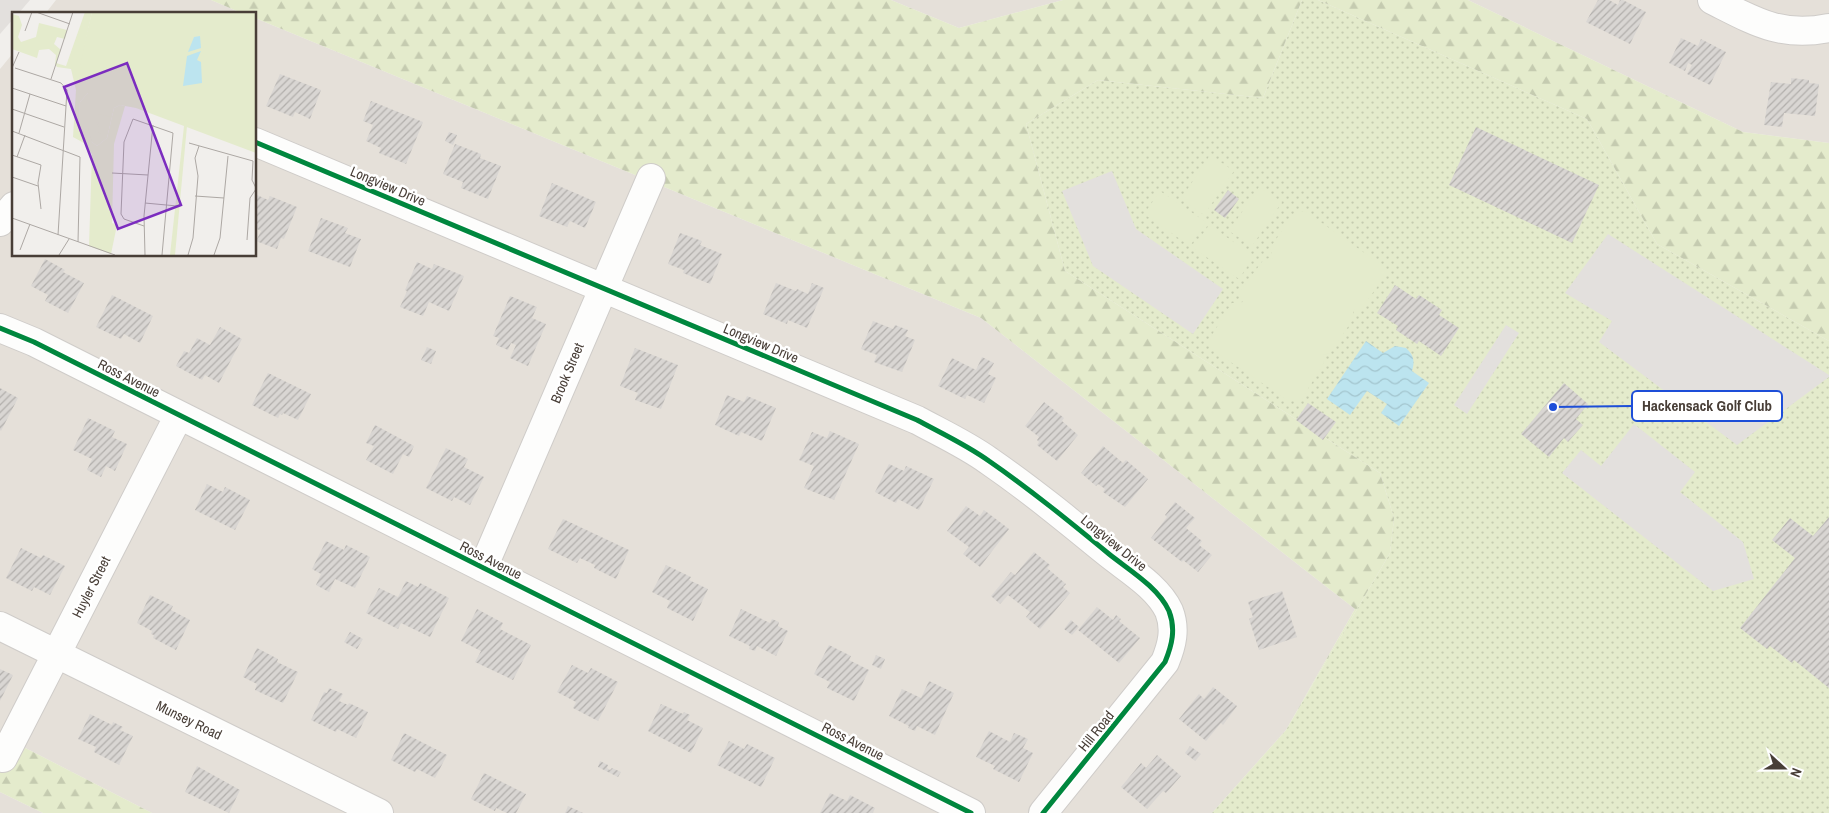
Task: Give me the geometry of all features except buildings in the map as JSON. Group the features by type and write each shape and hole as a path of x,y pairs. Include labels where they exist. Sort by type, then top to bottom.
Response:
{"street":[{"path":"1712,0 1760,24 1786,31 1813,32 1829,28"},
{"name":"Longview Drive","path":"256,142 917,420 953,439 989,461 1084,532 1161,598 1169,612 1173,627 1172,644 1165,662"},
{"name":"Brook Street","path":"483,568 651,178"},
{"path":"0,222 12,208"},
{"name":"Ross Avenue","path":"0,328 34,342 972,813"},
{"name":"Huyler Street","path":"3,758 179,415"},
{"name":"Munsey Road","path":"0,626 379,813"},
{"name":"Hill Road","path":"1043,813 1165,662"}],"shaded area":[{"path":"0,0 30,0 20,12 12,12 12,20 0,34"},
{"path":"56,0 211,0 239,12 47,12"},
{"path":"891,0 1063,0 959,28"},
{"path":"1468,0 1829,0 1829,143 1743,132"},
{"path":"256,18 981,318 1355,609 1286,730 1212,813 152,813 0,735 0,69 12,54 12,256 256,256"},
{"path":"1112,171 1136,229 1223,289 1193,334 1093,266 1062,191"},
{"path":"1608,234 1829,375 1829,377 1737,445 1599,342 1612,321 1565,293"},
{"path":"1506,325 1519,333 1467,414 1454,405"},
{"path":"1634,424 1695,472 1680,492 1743,542 1754,579 1713,591 1562,473 1581,450 1601,466"},
{"path":"0,792 43,813 0,813"}],"green space":[{"path":"211,0 891,0 959,28 1063,0 1302,0 1263,98 1098,80 1026,124 1065,271 1380,473 1394,518 1390,553 1286,730 1355,609 981,318 256,18 256,12 239,12"},
{"path":"1302,0 1318,0 1587,119 1657,244 1829,341 1829,813 1212,813 1286,730 1390,553 1394,518 1380,473 1065,271 1026,124 1098,80 1263,98"},
{"path":"1318,0 1468,0 1743,132 1829,143 1829,341 1657,244 1587,119"},
{"path":"1210,155 1234,171 1204,215 1181,199"},
{"path":"1259,187 1282,202 1252,246 1229,231"},
{"path":"1160,191 1206,222 1190,246 1144,214"},
{"path":"1305,211 1383,266 1385,276 1361,309 1353,310 1354,318 1330,353 1323,355 1324,363 1301,400 1289,401 1211,349 1210,338 1232,303 1243,302 1239,293 1264,259 1273,258 1270,248 1295,212"},
{"path":"1209,225 1254,256 1239,279 1193,248"},
{"path":"0,735 152,813 43,813 0,792"}],"water":[{"path":"1366,341 1383,353 1395,346 1406,348 1411,353 1413,359 1412,371 1429,383 1399,426 1381,413 1387,404 1367,391 1350,415 1327,399"}],"cycle path":[{"path":"256,142 917,420 954,439 1005,472 1142,580 1158,594 1169,611 1171,618 1173,631 1170,649 1165,662 1043,813"},
{"path":"0,328 34,342 971,813"}],"place":[{"name":"Hackensack Golf Club","path":"1553,407"}]}
